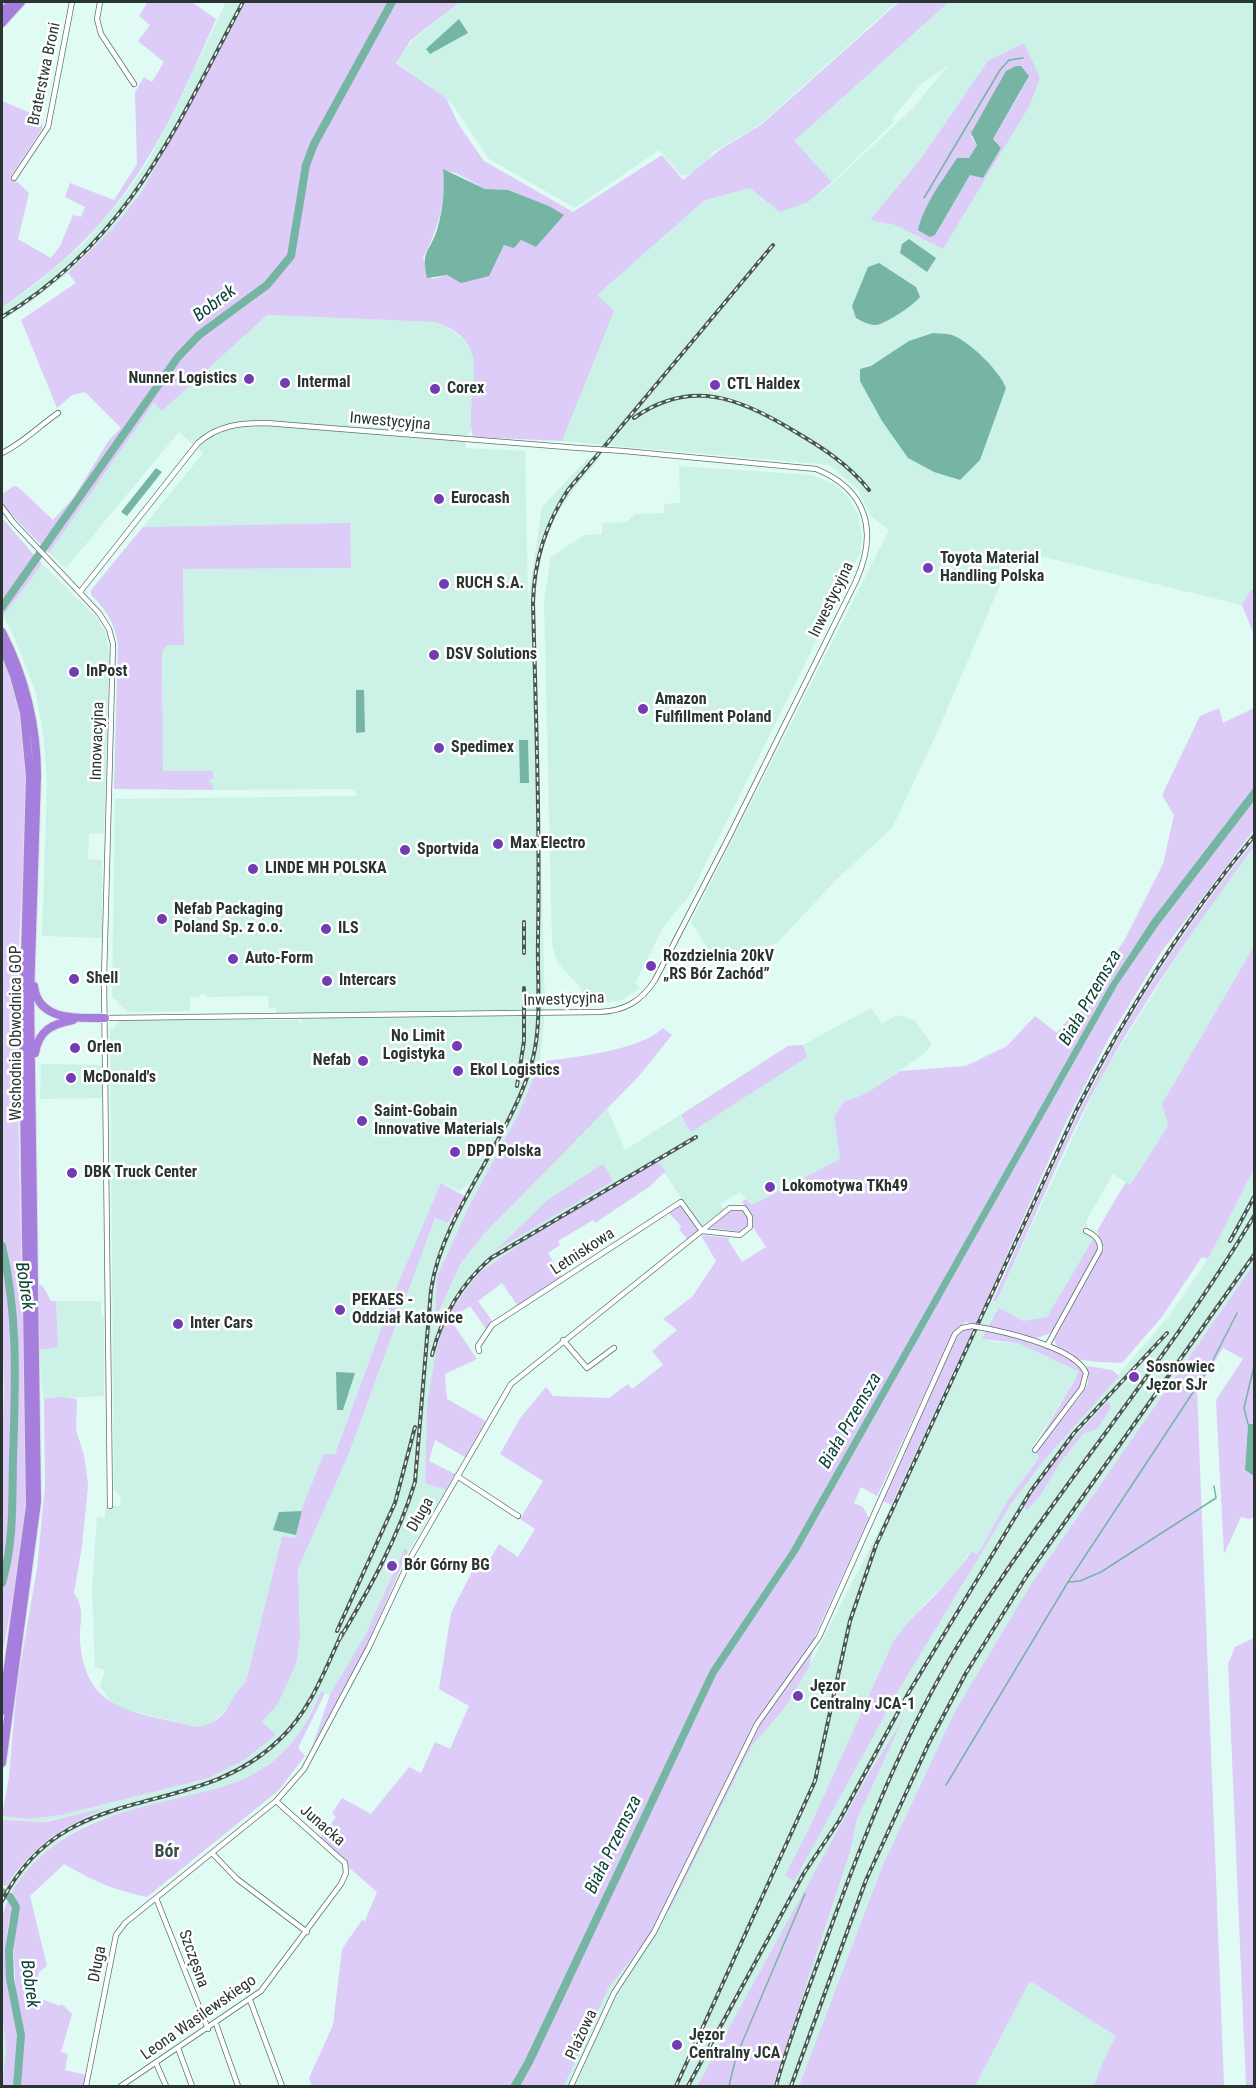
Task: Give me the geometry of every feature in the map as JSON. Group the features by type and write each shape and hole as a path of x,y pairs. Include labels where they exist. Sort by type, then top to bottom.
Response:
{"highway":[{"path":"2,12 12,2"},
{"path":"2,22 21,2"},
{"name":"Wschodnia Obwodnica GOP","path":"2,632 24,713 30,763 23,1030 30,1454 29,1523 2,1711"},
{"name":"Wschodnia Obwodnica GOP","path":"2,646 10,657 28,702 36,751 31,953 31,1079 37,1502 2,1763"},
{"path":"31,953 35,991 40,1003 56,1015 105,1018"},
{"path":"31,1079 37,1041 43,1032 60,1023 82,1018"}],"street":[{"name":"Braterstwa Broni","path":"14,178 48,127 72,2"},
{"path":"100,2 97,19 101,34 134,84"},
{"path":"2,453 20,444 34,429 58,413"},
{"name":"Inwestycyjna","path":"80,592 198,443 212,433 231,425 266,423 624,451 816,469 836,479 857,497 864,514 868,537 864,563 856,580 729,837 655,980 644,996 626,1007 599,1012 105,1018"},
{"name":"Innowacyjna","path":"2,507 34,546 102,617 113,644 105,1018 110,1506"},
{"name":"Letniskowa","path":"479,1351 482,1339 492,1324 681,1202 702,1231"},
{"name":"Długa","path":"86,2086 116,1935 124,1923 276,1801 304,1769 369,1647 398,1580 511,1384 730,1208 741,1207 747,1210 751,1223 746,1233 736,1236 702,1231"},
{"path":"1035,1450 1071,1404 1086,1379 1080,1363 1047,1346 1100,1250 1100,1242 1095,1235 1086,1231"},
{"name":"Plażowa","path":"571,2086 614,1993 654,1932 757,1724 819,1637 943,1358 956,1334 962,1328 972,1326 1021,1335 1047,1346"},
{"path":"563,1340 587,1368 614,1348"},
{"path":"457,1476 518,1516"},
{"name":"Junacka","path":"276,1801 338,1855 345,1863 346,1873"},
{"path":"212,1853 237,1879 307,1932"},
{"name":"Leona Wasilewskiego","path":"121,2086 216,2024 268,1984 307,1932 346,1873"},
{"name":"Szczęsna","path":"156,1898 208,2029"},
{"path":"250,2000 282,2086"},
{"path":"216,2024 238,2086"},
{"path":"178,2048 192,2086"},
{"path":"156,2063 166,2086"}],"shaded area":[{"path":"148,2 192,2 216,19 176,107 133,181 108,214 78,246 43,277 2,307 2,101 42,118 42,129 11,176 29,193 18,239 51,258 60,246 73,215 81,217 85,207 65,197 70,183 114,200 137,164 135,92 144,77 152,82 164,62 138,41 150,25 139,16"},
{"path":"226,2 246,2 141,193 113,228 68,273 31,302 2,320 2,307 35,285 83,244 131,187 150,158"},
{"path":"246,2 460,2 411,40 396,63 446,98 459,125 484,161 573,212 662,155 683,180 721,149 761,125 899,2 949,2 794,141 832,182 808,202 780,212 750,188 705,200 597,295 614,311 562,441 473,437 471,419 473,355 467,342 455,331 435,322 267,315 162,411 154,403 49,553 4,507 2,494 14,486 18,487 53,520 74,497 109,440 121,428 85,392 72,395 57,408 21,320 76,283 68,273 113,228 141,193","holes":["444,170 456,173 485,189 508,190 549,206 542,240 536,247 521,240 504,245 493,264 432,279 423,258 440,216 444,194"]},
{"path":"460,2 897,2 758,126 712,153 702,169 682,176 659,150 575,208 489,159 451,102 397,62 412,41"},
{"path":"949,2 1254,2 1254,588 1242,605 1015,550 936,735 892,828 837,879 777,943 718,965 691,922 889,530 871,516 858,489 829,465 562,441 613,311 597,295 705,200 750,187 756,192 808,202 833,183 912,109 949,65 921,84 892,119 894,122 832,182 793,141","holes":["1040,78 1030,105 943,249 895,225 870,220 923,156"]},
{"path":"459,19 468,33 430,54 426,49"},
{"path":"1024,43 1040,78 1030,105 943,249 895,225 870,220 923,156 988,61","holes":["1027,81 993,139 1001,148 983,177 970,175 935,235 934,196 957,158 969,158 977,145 971,137"]},
{"path":"1021,66 1029,76 993,139 1001,148 983,178 970,175 935,235 930,237 918,230 929,202 957,158 969,158 977,145 971,133 1006,71"},
{"path":"443,169 485,189 508,190 549,206 564,215 536,247 521,240 514,248 504,245 489,276 461,283 447,275 427,278 425,256 434,238 441,215 444,192"},
{"path":"909,239 936,258 927,272 900,253 902,244"},
{"path":"879,263 916,287 920,297 895,316 874,325 856,318 852,306 868,267"},
{"path":"267,315 435,322 444,325 469,343 475,356 472,430 466,436 466,448 525,451 528,599 542,507 588,458 600,458 556,515 544,543 534,589 545,1009 540,1062 518,1115 469,1206 437,1277 435,1318 461,1263 483,1235 607,1108 625,1150 788,1046 803,1045 871,1008 882,1024 897,1015 914,1020 932,1044 925,1053 865,1094 843,1102 834,1118 840,1159 752,1205 740,1192 720,1204 723,1210 700,1227 657,1161 454,1306 436,1352 427,1404 425,1483 446,1490 408,1552 366,1647 338,1698 321,1691 299,1735 281,1754 258,1772 222,1788 97,1820 82,1827 63,1838 37,1859 12,1892 6,1887 36,1849 73,1823 100,1810 34,1823 2,1820 2,1816 29,1819 61,1815 209,1778 246,1759 276,1735 261,1722 278,1704 296,1664 300,1639 298,1569 349,1453 435,1218 449,1223 466,1197 486,1155 472,1181 459,1191 442,1183 397,1286 335,1454 324,1455 303,1505 296,1539 282,1536 246,1682 234,1702 209,1725 197,1727 115,1707 100,1687 105,1670 95,1667 92,1589 97,1517 105,1518 106,1506 120,1506 121,1498 114,1489 110,1031 121,1020 299,1020 299,1023 303,1023 300,1018 276,1018 276,1008 269,1008 268,996 207,997 206,994 200,994 199,998 190,997 190,1011 128,1012 112,997 115,799 356,796 355,789 213,790 213,783 209,783 209,779 213,771 163,771 162,651 168,645 184,644 183,569 350,568 350,524 143,527 203,453 179,432 66,568 49,553 154,403 163,410"},
{"path":"933,333 952,335 967,343 991,365 1006,388 980,460 960,480 934,472 908,458 882,421 860,381 860,369 871,366 909,341"},
{"path":"679,466 812,475 834,484 848,497 858,514 862,538 860,553 690,895 663,927 635,983 640,988 622,1000 584,1006 581,988 557,962 552,944 544,601 551,557 584,535 602,534 602,523 627,522 635,514 664,513 664,504 680,503"},
{"path":"156,468 162,472 127,516 121,512"},
{"path":"2,518 42,564 3,616 2,614"},
{"path":"350,523 351,568 183,569 184,645 168,645 162,651 163,771 213,771 213,779 209,780 213,783 213,790 114,789 118,645 112,624 105,611 91,595 91,590 143,527"},
{"path":"42,564 94,615 105,631 109,652 104,833 89,834 88,859 102,860 102,938 42,936 47,786 44,740 36,693 13,634 3,616"},
{"path":"1254,588 1254,635 1242,605"},
{"path":"2,656 15,690 26,771 19,943 18,1046 26,1512 20,1560 2,1656 4,1392 2,1321"},
{"path":"356,690 364,690 365,732 356,733"},
{"path":"1219,708 1223,723 1254,708 1254,787 1151,921 1109,986 790,1551 710,1670 524,2062 510,2086 312,2086 309,2078 333,2025 342,1949 362,1920 365,1921 377,1892 318,1841 336,1817 332,1813 342,1798 371,1814 409,1767 421,1773 435,1742 450,1749 469,1706 439,1689 451,1613 480,1556 489,1561 499,1544 518,1557 535,1529 520,1519 543,1481 500,1454 521,1417 546,1387 553,1396 609,1398 628,1384 632,1389 663,1365 652,1351 677,1330 663,1319 692,1297 716,1261 701,1235 730,1238 728,1240 742,1262 766,1247 753,1227 753,1215 742,1202 746,1199 752,1205 840,1159 834,1117 843,1102 865,1094 900,1071 966,1066 1007,1046 1035,1016 1057,1033 1074,1012 1078,1014 1125,939 1163,864 1174,815 1162,795 1200,716"},
{"path":"519,740 528,740 529,783 520,783"},
{"path":"1254,787 1254,801 1158,926 1118,984 798,1552 716,1675 533,2063 520,2086 510,2086 524,2062 710,1670 790,1551 1109,986 1151,921"},
{"path":"1254,801 1254,830 1162,951 1109,1038 1065,1124 976,1324 965,1322 953,1333 877,1496 861,1487 854,1503 863,1507 869,1518 815,1636 810,1665 786,1706 751,1747 671,1908 608,1989 564,2086 520,2086 716,1675 798,1552 1118,984 1158,926"},
{"path":"1254,841 1254,846 1155,989 1101,1078 1059,1161 996,1302 993,1300 1054,1165 1110,1053 1167,959 1209,899"},
{"path":"1254,846 1254,946 1162,1104 1168,1126 1130,1185 1113,1174 1086,1221 1088,1229 1085,1234 1093,1239 1047,1317 1023,1321 992,1317 982,1339 1018,1343 1074,1367 1078,1371 1076,1378 1033,1446 1039,1458 1007,1501 981,1549 977,1554 970,1552 953,1577 927,1601 893,1642 808,1831 818,1836 897,1693 1011,1504 1042,1463 1169,1316 1208,1259 1254,1169 1254,1264 1033,1581 955,1711 882,1867 799,2086 773,2086 850,1852 857,1819 897,1728 697,2086 564,2086 608,1989 671,1908 751,1747 786,1706 810,1665 885,1518 987,1298 996,1302 1101,1077 1209,905"},
{"path":"1254,946 1254,1169 1208,1259 1202,1257 1161,1318 1122,1363 1094,1362 1074,1358 1059,1348 1054,1340 1104,1248 1097,1231 1126,1182 1130,1185 1168,1126 1162,1104"},
{"path":"663,1028 672,1035 639,1076 483,1235 461,1263 435,1319 437,1277 469,1206 518,1115 540,1062 623,1048 652,1036"},
{"path":"803,1045 807,1057 691,1132 681,1115 788,1046"},
{"path":"41,1064 102,1065 102,1098 40,1099"},
{"path":"657,1161 666,1171 649,1187 595,1223 593,1220 558,1241 560,1245 548,1253 564,1280 520,1309 502,1283 478,1301 493,1322 486,1329 470,1306 450,1319 477,1359 445,1374 447,1399 486,1421 465,1457 435,1440 429,1461 455,1474 446,1490 425,1483 427,1404 436,1352 444,1324 454,1306 479,1273 529,1238"},
{"path":"603,1164 613,1181 496,1250 549,1199"},
{"path":"441,1183 466,1197 448,1223 435,1218 349,1453 298,1569 300,1639 296,1664 278,1704 262,1722 276,1735 246,1759 209,1778 61,1815 29,1819 2,1816 9,1777 17,1685 37,1568 45,1486 44,1399 62,1397 77,1399 76,1430 84,1455 88,1485 82,1546 74,1593 81,1611 80,1641 84,1665 92,1684 104,1697 136,1713 197,1727 216,1720 227,1709 246,1682 282,1536 296,1538 303,1505 324,1454 335,1454 397,1286"},
{"path":"680,1204 700,1230 687,1239 679,1229 681,1226 668,1212"},
{"path":"732,1210 743,1211 748,1219 747,1226 738,1233 710,1228"},
{"path":"1093,1239 1099,1248 1051,1333 1034,1339 988,1326 999,1308 1023,1321 1047,1317"},
{"path":"1254,1264 1254,1424 1248,1424 1245,1470 1254,1476 1254,1517 1249,1519 1241,1517 1224,1554 1216,1400 1243,1359 1223,1348 1197,1390 1224,2086 1094,2086 1103,2061 1116,2036 1030,1981 975,2086 799,2086 882,1867 955,1711 1033,1581"},
{"path":"39,1285 43,1286 51,1301 56,1301 58,1347 39,1350"},
{"path":"56,1301 101,1301 101,1314 104,1317 104,1396 43,1399 39,1350 58,1347"},
{"path":"965,1329 973,1329 891,1505 881,1500 954,1339"},
{"path":"986,1331 1025,1340 1055,1351 1068,1358 1084,1374 1083,1383 1034,1448 1078,1371 1018,1343 982,1339"},
{"path":"1087,1366 1112,1370 1119,1376 1042,1463 1011,1504 897,1693 794,1881 785,1875 808,1831 893,1642 953,1576 971,1552 977,1554 981,1549 1007,1501 1039,1458 1036,1452 1082,1394 1088,1383"},
{"path":"336,1372 355,1373 343,1410 337,1410"},
{"path":"1108,1401 1111,1408 1097,1429 1083,1434 1060,1463 1040,1496 1027,1510 1024,1506 1066,1447"},
{"path":"1248,1424 1254,1424 1254,1476 1245,1470"},
{"path":"302,1511 296,1535 273,1530 279,1512"},
{"path":"405,1548 408,1552 366,1647 312,1747 330,1695 366,1634"},
{"path":"1254,1638 1254,2086 1246,2086 1228,1664 1235,1647"},
{"path":"321,1691 325,1693 298,1748 305,1756 279,1790 147,1897 104,1884 64,1864 30,1896 47,1966 39,1972 33,1996 60,2006 62,2004 72,2014 61,2052 68,2054 65,2070 86,2075 83,2086 2,2086 6,2050 2,2011 2,1916 8,1899 12,1909 6,1944 7,1970 10,1995 16,1996 13,1940 20,1909 12,1892 28,1870 66,1837 88,1826 136,1809 226,1786 261,1770 295,1739"},
{"path":"903,1719 857,1819 850,1852 773,2086 697,2086 867,1777"},
{"path":"105,1808 62,1830 26,1860 7,1886 2,1885 2,1820 45,1822"},
{"path":"1030,1981 1117,2036 1103,2061 1094,2086 975,2086"},
{"path":"2,2010 6,2050 2,2086"}],"waterway":[{"name":"Bobrek","path":"2,607 178,357 199,335 267,285 291,256 306,165 314,144 392,2"},
{"path":"924,198 1000,70 1009,60 1023,58"},
{"name":"Bobrek","path":"2,1246 11,1300 15,1379 12,1522 9,1553 2,1583"},
{"path":"946,1785 1068,1582 1209,1368 1237,1313"},
{"path":"1248,1424 1244,1408 1254,1366"},
{"path":"1069,1582 1080,1581 1101,1572 1216,1498 1214,1486"},
{"name":"Bobrek","path":"2,1892 10,1897 16,1907 9,1950 10,1979 21,2035 17,2086"},
{"path":"729,2086 736,2057 805,1894"}],"railway":[{"path":"2,317 46,286 84,253 116,216 145,178 171,136 243,2"},
{"path":"339,1640 382,1563 415,1482 431,1290 438,1261 463,1203 511,1116 524,1087 536,1044 538,855 533,603 538,558 542,544 553,517 568,490 773,245"},
{"path":"634,418 655,406 675,399 695,396 715,397 735,402 774,419 815,444 844,464 869,490"},
{"path":"676,2086 815,1781 850,1621 876,1545 1077,1109 1096,1072 1158,967 1228,868 1254,836"},
{"path":"524,922 524,953"},
{"path":"517,1086 524,1041 524,988"},
{"path":"432,1355 441,1327 454,1302 480,1268 491,1258 696,1137"},
{"path":"1230,1241 1254,1197"},
{"path":"776,2086 801,2010 871,1822 903,1748 940,1677 995,1588 1184,1324 1254,1216"},
{"path":"791,2086 866,1880 929,1743 966,1673 1026,1577 1254,1255"},
{"path":"688,2086 804,1873 839,1821 909,1692 1031,1491 1074,1433 1167,1333"},
{"path":"337,1631 395,1503 415,1427"},
{"path":"2,1901 29,1861 60,1834 95,1817 209,1782 246,1765 280,1739 291,1728 308,1703 342,1633"}],"place":[{"name":"Nunner Logistics","path":"249,379"},
{"name":"Intermal","path":"285,383"},
{"name":"CTL Haldex","path":"715,385"},
{"name":"Corex","path":"435,389"},
{"name":"Eurocash","path":"439,499"},
{"name":"Toyota Material Handling Polska","path":"928,568"},
{"name":"RUCH S.A.","path":"444,584"},
{"name":"DSV Solutions","path":"434,655"},
{"name":"InPost","path":"74,672"},
{"name":"Amazon Fulfillment Poland","path":"643,709"},
{"name":"Spedimex","path":"439,748"},
{"name":"Max Electro","path":"498,844"},
{"name":"Sportvida","path":"405,850"},
{"name":"LINDE MH POLSKA","path":"253,869"},
{"name":"Nefab Packaging Poland Sp. z o.o.","path":"162,919"},
{"name":"ILS","path":"326,929"},
{"name":"Auto-Form","path":"233,959"},
{"name":"Rozdzielnia 20kV „RS Bór Zachód”","path":"651,966"},
{"name":"Shell","path":"74,979"},
{"name":"Intercars","path":"327,981"},
{"name":"No Limit Logistyka","path":"457,1046"},
{"name":"Orlen","path":"75,1048"},
{"name":"Nefab","path":"363,1061"},
{"name":"Ekol Logistics","path":"458,1071"},
{"name":"McDonald's","path":"71,1078"},
{"name":"Saint-Gobain Innovative Materials","path":"362,1121"},
{"name":"DPD Polska","path":"455,1152"},
{"name":"DBK Truck Center","path":"72,1173"},
{"name":"Lokomotywa TKh49","path":"770,1187"},
{"name":"PEKAES - Oddział Katowice","path":"340,1310"},
{"name":"Inter Cars","path":"178,1324"},
{"name":"Sosnowiec Jęzor SJr","path":"1134,1377"},
{"name":"Bór Górny BG","path":"392,1566"},
{"name":"Jęzor Centralny JCA-1","path":"798,1696"},
{"name":"Jęzor Centralny JCA","path":"677,2045"}],"district":[{"name":"Bór","path":"167,1852"}],"water label":[{"name":"Biała Przemsza","path":"1091,998"},
{"name":"Biała Przemsza","path":"851,1421"},
{"name":"Biała Przemsza","path":"614,1845"}]}
